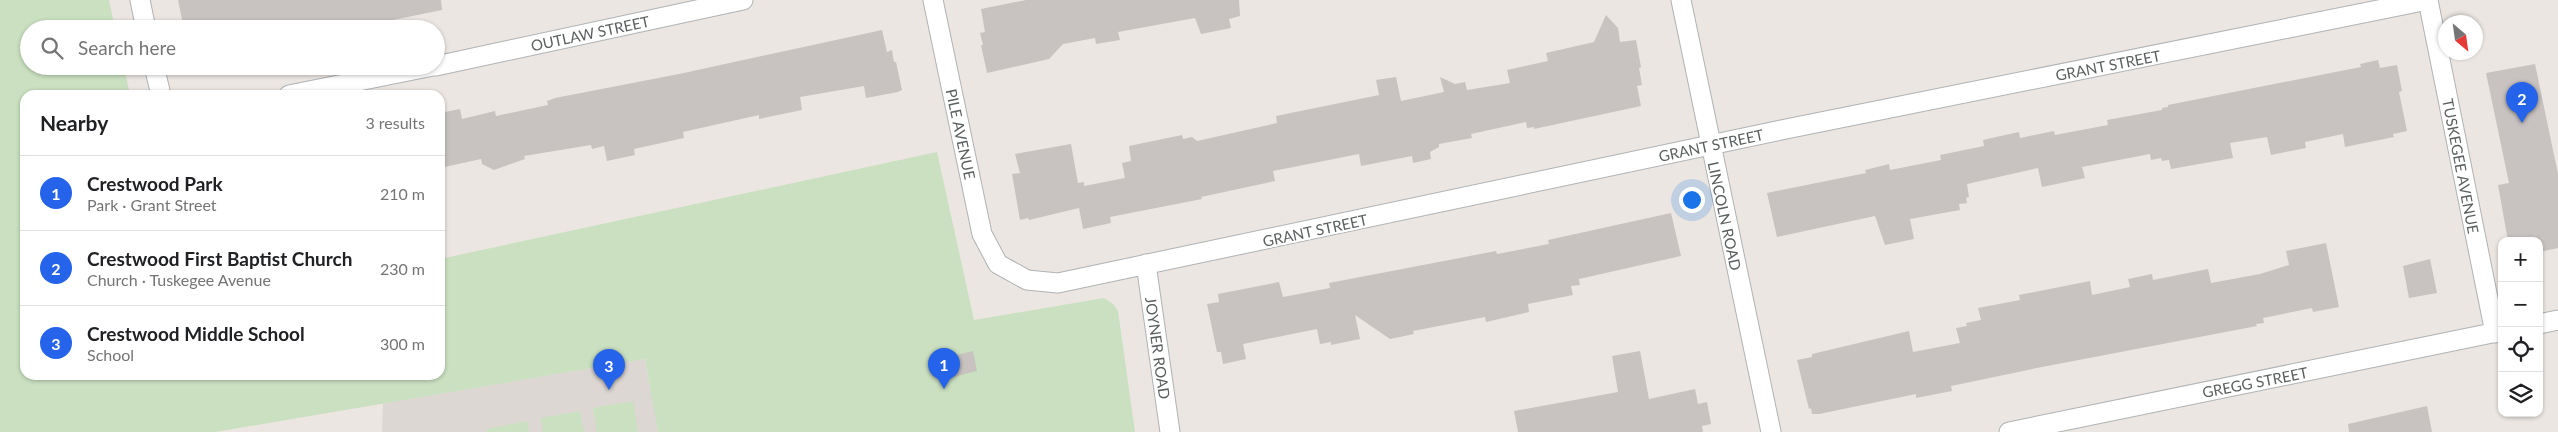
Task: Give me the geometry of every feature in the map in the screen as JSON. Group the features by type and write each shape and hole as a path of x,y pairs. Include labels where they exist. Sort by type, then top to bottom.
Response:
{"street":[{"path":"140,0 144,20"},
{"name":"OUTLAW STREET","path":"445,64 743,0"},
{"name":"PILE AVENUE","path":"933,0 982,234 998,264"},
{"name":"LINCOLN ROAD","path":"1681,0 1771,432"},
{"name":"GRANT STREET","path":"998,264 1027,280 1058,283 1711,146 2428,0"},
{"name":"TUSKEGEE AVENUE","path":"2428,0 2498,332"},
{"path":"156,75 160,90"},
{"name":"OUTLAW STREET","path":"314,90 390,75"},
{"name":"JOYNER ROAD","path":"1146,264 1170,432"},
{"path":"2543,323 2558,320"},
{"name":"GREGG STREET","path":"2009,432 2498,332"}],"shaded area":[{"path":"645,359 648,377 700,432 382,432 383,403"}],"green space":[{"path":"0,0 109,0 113,20 20,20 20,75 126,75 129,90 20,90 20,380 445,380 445,258 937,152 974,320 1104,298 1113,304 1118,311 1135,432 658,432 645,359 215,432 0,432"},
{"path":"633,401 638,432 597,432 593,408"},
{"path":"580,411 584,432 543,432 541,418"},
{"path":"527,421 529,432 487,432 487,429"}],"building":[{"path":"178,0 441,0 442,10 393,20 182,20"},
{"path":"1026,0 1239,0 1240,16 1229,19 1231,28 1201,34 1195,18 1118,32 1120,40 1096,44 1095,38 1063,44 1049,59 987,73 981,45 983,45 980,33 985,32 981,9"},
{"path":"1606,15 1618,28 1620,42 1636,40 1641,67 1639,68 1642,85 1637,86 1641,106 1534,129 1534,127 1527,128 1526,122 1471,134 1472,138 1439,144 1439,147 1430,152 1431,159 1413,163 1412,156 1361,166 1359,154 1273,171 1275,181 1201,197 1202,199 1110,217 1111,223 1083,229 1079,208 1029,220 1028,218 1020,220 1012,174 1020,173 1015,154 1071,144 1078,183 1084,182 1084,186 1125,178 1122,163 1131,161 1129,146 1182,135 1183,139 1192,137 1197,141 1277,123 1276,116 1379,95 1376,80 1396,77 1401,101 1444,92 1440,77 1455,84 1465,82 1467,90 1510,83 1507,70 1548,61 1546,53 1594,42"},
{"path":"882,30 887,52 892,50 894,62 896,62 902,90 866,98 864,86 800,97 802,110 759,119 759,115 683,132 684,138 634,149 635,155 607,161 604,146 592,149 591,145 524,156 525,159 494,170 482,164 481,159 445,167 445,112 460,109 462,119 495,111 496,116 548,105 547,101 555,98 679,74"},
{"path":"2378,60 2380,68 2397,65 2402,91 2399,92 2407,131 2393,134 2394,137 2345,147 2343,134 2305,142 2306,148 2271,155 2267,137 2230,143 2233,158 2171,169 2169,160 2162,161 2161,158 2151,160 2150,154 2082,167 2085,178 2042,187 2038,168 1967,184 1969,197 1966,198 1967,203 1959,204 1960,210 1910,219 1914,239 1885,245 1875,216 1777,237 1767,193 1866,173 1865,170 1889,164 1890,170 1941,160 1940,155 1984,146 1983,140 2019,132 2020,138 2054,131 2055,135 2108,125 2107,120 2162,110 2162,108 2168,107 2168,105 2361,67 2360,64"},
{"path":"2535,64 2558,174 2558,248 2543,251 2543,237 2507,237 2498,185 2509,183 2486,73"},
{"path":"1671,213 1681,256 1579,279 1580,285 1571,286 1573,295 1528,304 1529,312 1486,322 1485,317 1413,331 1414,334 1390,339 1355,315 1360,339 1331,345 1331,342 1320,344 1317,329 1243,344 1246,359 1223,364 1221,352 1217,352 1207,304 1219,302 1218,294 1279,282 1283,297 1330,288 1329,283 1496,251 1497,254 1549,244 1548,240"},
{"path":"2326,243 2339,307 2313,312 2312,308 2263,318 2264,323 2256,324 2257,326 1951,386 1952,391 1916,398 1916,394 1819,414 1812,414 1811,408 1809,409 1797,360 1812,357 1812,354 1909,331 1913,352 1960,343 1956,328 1967,326 1966,323 1981,320 1978,308 2020,300 2019,295 2090,281 2092,295 2130,287 2128,279 2152,274 2153,280 2208,269 2211,283 2260,274 2289,265 2286,251"},
{"path":"2430,259 2437,293 2409,298 2403,266"},
{"path":"973,351 977,371 953,377 948,357"},
{"path":"1640,351 1649,399 1695,389 1698,404 1707,402 1711,424 1702,426 1703,432 1518,432 1514,411 1618,392 1612,356"},
{"path":"2427,406 2432,432 2349,432 2348,424"}],"place":[{"name":"Crestwood First Baptist Church","path":"2522,123"},
{"name":"Crestwood Park","path":"944,389"},
{"name":"Crestwood Middle School","path":"609,390"}]}
